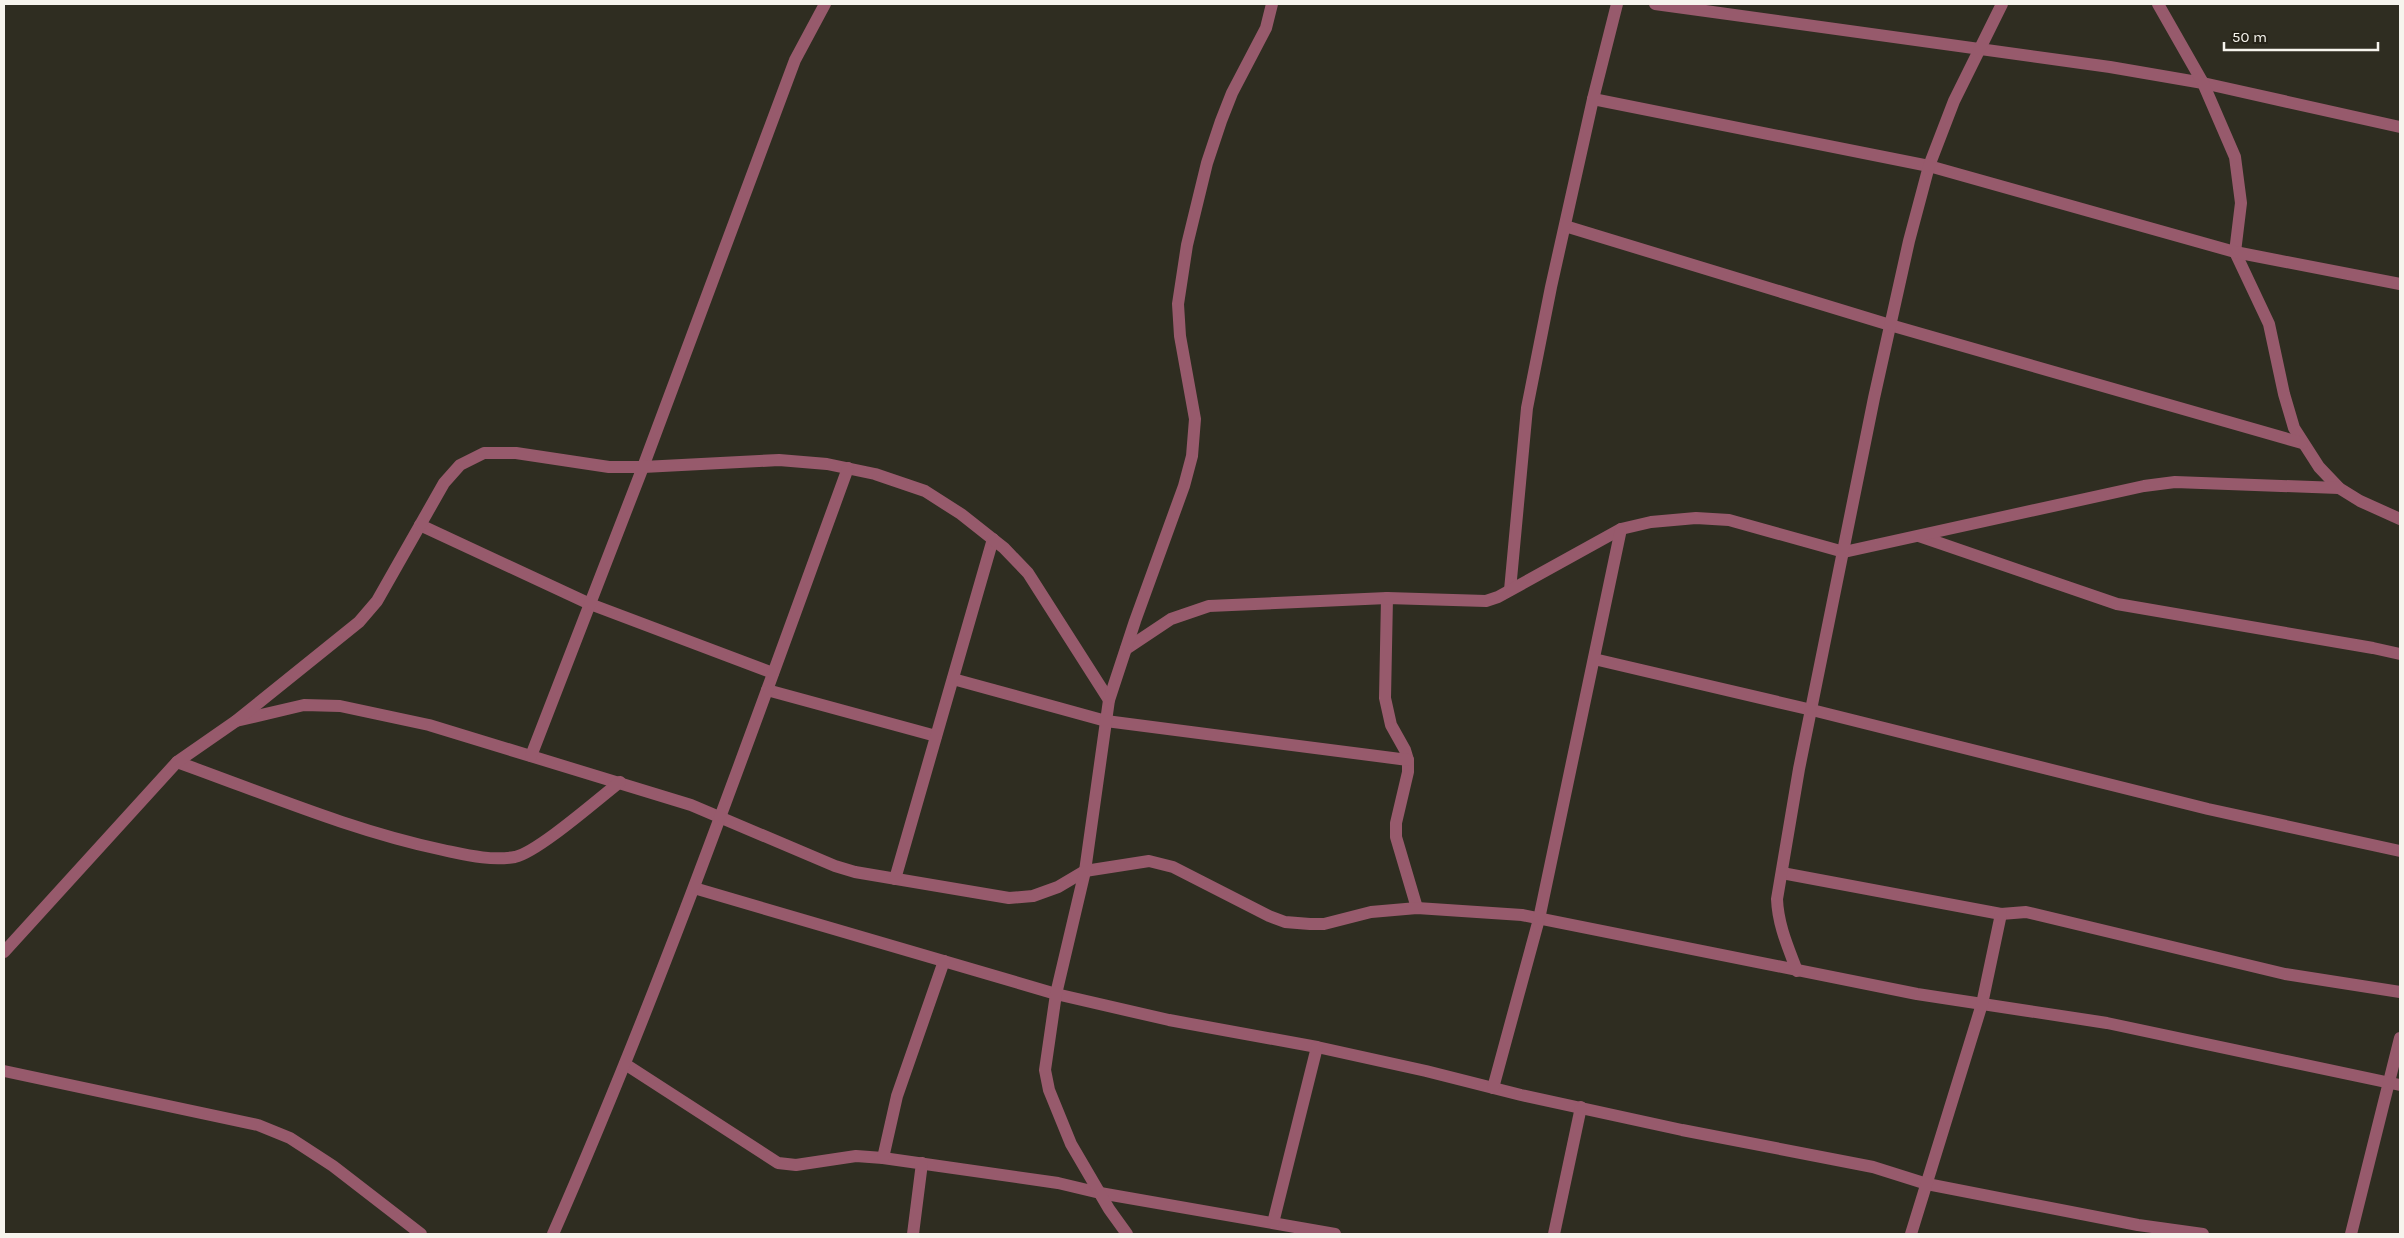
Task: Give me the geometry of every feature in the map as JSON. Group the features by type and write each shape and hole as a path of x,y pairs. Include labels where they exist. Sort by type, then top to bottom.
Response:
{"street":[{"path":"532,756 643,467 795,60 825,4"},
{"path":"1127,1234 1071,1144 1046,1081 1045,1070 1056,994 1085,871 1109,700 1184,486 1192,456 1195,419 1180,336 1178,304 1187,245 1207,163 1221,121 1232,93 1266,28 1272,4"},
{"path":"1510,590 1527,408 1539,339 1593,99 1618,4"},
{"path":"1655,4 2110,67 2203,83 2400,127"},
{"path":"1797,971 1781,930 1778,914 1782,872 1812,710 1890,325 1909,241 1929,166 1954,101 2002,4"},
{"path":"2158,4 2203,83 2234,157 2241,203 2235,252 2269,324 2284,394 2294,428 2318,467 2340,488 2360,501 2400,519"},
{"path":"1593,99 1929,166 2235,252 2400,284"},
{"path":"1565,226 1890,325 2302,443"},
{"path":"4,952 177,762 236,721 359,622 377,601 444,483 460,465 484,453 516,453 608,467 779,460 848,468 875,474 925,491 961,514 993,539 1028,574 1109,700"},
{"path":"553,1234 625,1064 694,888 848,468"},
{"path":"1126,649 1171,619 1209,606 1387,598 1472,602 1498,597 1621,529 1660,521 1696,518 1729,520 1844,552 2134,488 2175,482 2340,488"},
{"path":"420,525 590,604 774,673"},
{"path":"1493,1088 1539,919 1621,529"},
{"path":"1918,536 2117,604 2400,654"},
{"path":"895,879 993,539"},
{"path":"1387,598 1384,698 1391,725 1406,750 1408,760 1408,772 1396,823 1396,837 1417,908"},
{"path":"1594,659 1812,710 2208,809 2400,851"},
{"path":"953,679 1106,721 1408,760"},
{"path":"768,690 936,736"},
{"path":"236,721 304,705 340,706 429,725 620,782 692,806 835,866 895,879 1009,898 1033,896 1058,887 1085,871 1149,861 1173,867 1269,916 1285,922 1324,924 1371,912 1417,908 1522,915 1917,994 2107,1022 2394,1084"},
{"path":"177,762 369,831 413,844 487,858 516,856 537,846 620,782"},
{"path":"1782,872 2001,914 2026,912 2285,974 2400,992"},
{"path":"694,888 1056,994 1169,1020 1317,1047 1682,1130 1873,1167 1927,1184 2138,1225 2203,1234"},
{"path":"1911,1234 1982,1004 2001,914"},
{"path":"883,1158 897,1096 944,961"},
{"path":"2351,1234 2394,1084 2400,1038"},
{"path":"1273,1223 1317,1047"},
{"path":"625,1064 778,1163 796,1165 856,1156 883,1158 1058,1183 1100,1193 1335,1234"},
{"path":"4,1071 258,1125 290,1138 333,1166 421,1234"},
{"path":"1554,1234 1581,1107"},
{"path":"913,1234 922,1163"}]}
